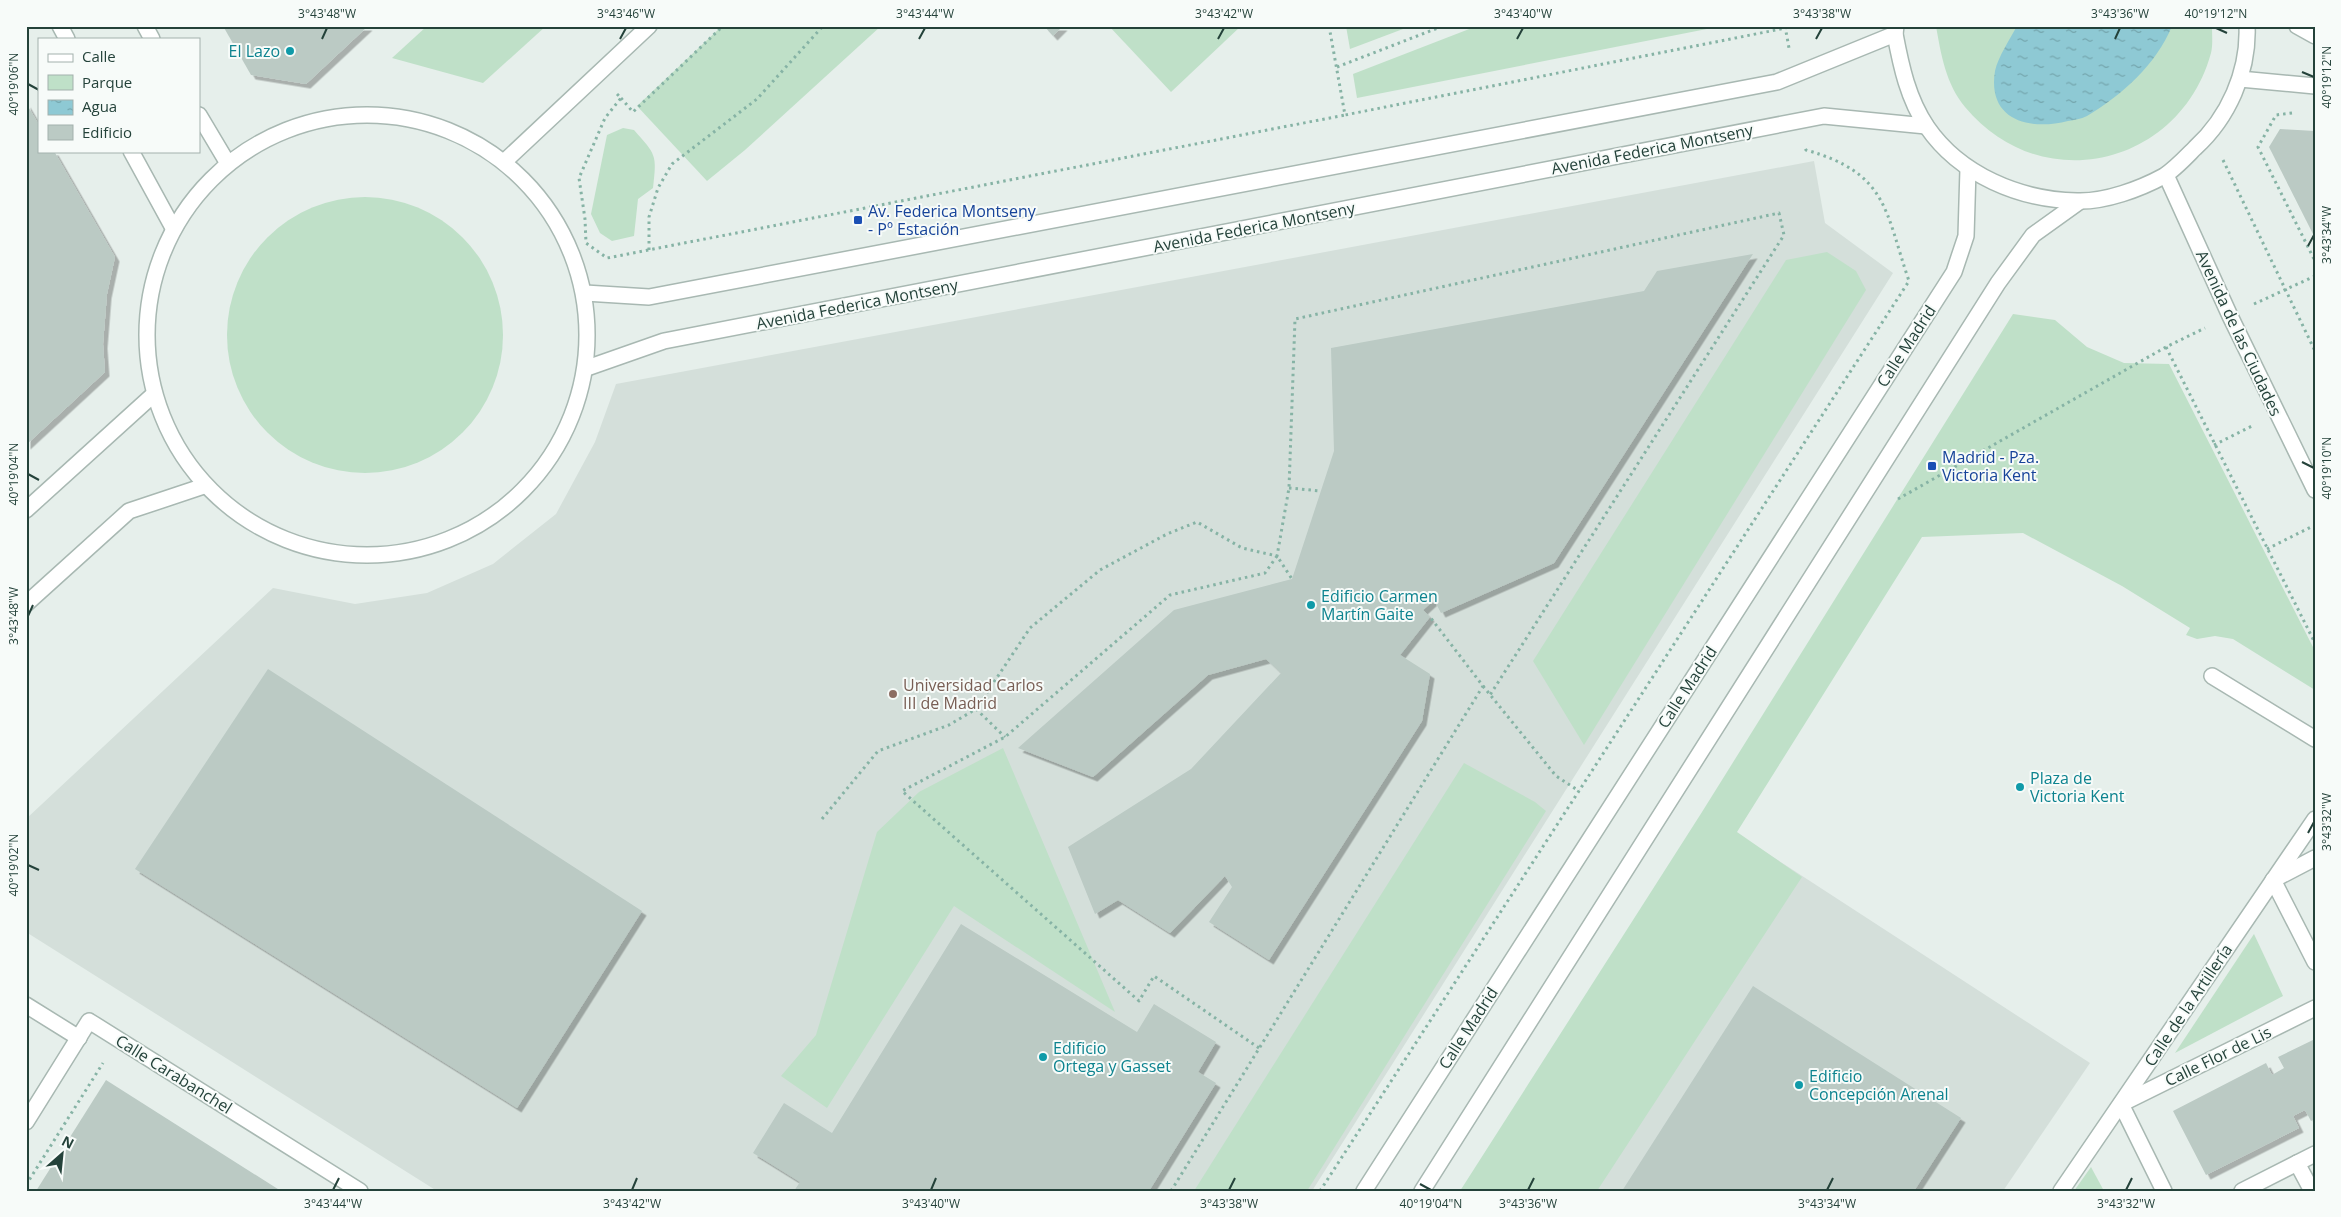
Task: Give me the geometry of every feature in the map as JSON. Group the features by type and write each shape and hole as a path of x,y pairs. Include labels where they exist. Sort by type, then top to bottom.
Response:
{"street":[{"path":"60,26 66,38"},
{"path":"145,26 151,38"},
{"path":"505,161 649,26"},
{"path":"585,293 649,297 1777,82 1895,30 1904,82 1926,126 1949,152 1968,169 2026,196 2079,202 2124,194 2166,175 2211,134 2228,108 2240,79 2247,39 2247,26"},
{"path":"2298,26 2315,36"},
{"path":"2240,79 2315,86"},
{"path":"366,113 439,125 505,161 557,220 585,293 587,368 560,446 506,508 433,547 351,556 271,535 204,486 153,395 146,309 172,226 227,162 292,126 366,113"},
{"name":"Avenida Federica Montseny","path":"587,368 664,341 1801,120 1824,116 1926,126"},
{"path":"200,117 227,162"},
{"path":"131,152 172,226"},
{"name":"Calle Madrid","path":"1364,1191 1954,272 1966,236 1968,169"},
{"name":"Avenida de las Ciudades","path":"2166,175 2230,316 2315,490"},
{"path":"1422,1191 1998,283 2033,235 2079,202"},
{"path":"26,510 153,395"},
{"path":"26,604 130,511 204,486"},
{"path":"2212,676 2315,739"},
{"name":"Calle de la Artillería","path":"2061,1191 2315,819"},
{"path":"2315,858 2273,880 2315,962"},
{"path":"26,1005 79,1038"},
{"name":"Calle Flor de Lis","path":"2121,1104 2315,1008"},
{"name":"Calle Carabanchel","path":"26,1122 89,1021 360,1191"},
{"path":"2121,1104 2164,1191"},
{"path":"2242,1191 2315,1154"},
{"path":"2297,1162 2312,1191"}],"path":[{"path":"598,74 633,112 723,26"},
{"path":"649,250 649,217 658,188 672,164 756,99 823,26"},
{"path":"1330,26 1346,115"},
{"path":"1337,68 1443,26"},
{"path":"620,98 605,118 579,178 585,219 586,243 607,258 1346,115 1786,27 1793,74"},
{"path":"2296,113 2276,115 2258,147 2315,261"},
{"path":"1320,1191 1908,281 1895,231 1879,196 1859,173 1831,157 1806,150 1801,120"},
{"path":"2211,134 2284,290 2315,350"},
{"path":"1259,1048 1154,976 1138,1001 902,791 1005,737 1170,595 1265,573 1277,556 1289,488 1296,319 1779,213 1784,235 1490,695"},
{"path":"1898,499 2166,347 2315,276"},
{"path":"2166,347 2315,643"},
{"path":"2214,445 2278,413"},
{"path":"1289,488 1321,491"},
{"path":"822,819 878,751 949,725 976,709 1030,628 1100,570 1167,534 1197,522 1242,548 1277,556 1292,579"},
{"path":"2267,549 2315,524"},
{"path":"1430,617 1556,776 1578,791"},
{"path":"1171,1191 1483,686"},
{"path":"976,709 1005,737"},
{"path":"26,1185 103,1062 112,1068"}],"shaded area":[{"name":"Universidad Carlos III de Madrid","path":"1814,161 1825,223 1893,273 1312,1191 437,1191 26,932 26,819 273,588 355,604 427,593 493,564 556,514 595,442 616,384"},
{"path":"1736,833 2090,1063 2003,1191 1460,1191"}],"green space":[{"path":"427,26 546,26 483,83 392,58"},
{"path":"722,26 881,26 745,150 707,181 637,106"},
{"path":"1109,26 1241,26 1171,92"},
{"path":"1346,26 1411,26 1350,49"},
{"path":"1477,26 1722,26 1357,98 1353,74"},
{"path":"1936,26 2212,26 2212,47 2195,92 2170,122 2140,144 2105,157 2068,160 2031,153 1996,136 1965,107 1949,79 1942,58"},
{"path":"623,128 634,130 651,150 655,161 655,168 653,188 638,199 634,236 612,241 600,233 591,214 607,135"},
{"path":"365,197 405,203 430,213 452,228 472,248 487,270 497,295 503,335 497,375 487,400 472,422 452,442 430,457 405,467 365,473 325,467 300,457 278,442 258,422 243,400 233,375 227,335 233,295 243,270 258,248 278,228 300,213 325,203"},
{"path":"1827,252 1856,271 1866,290 1584,745 1533,661 1786,260"},
{"path":"2013,314 2055,320 2087,347 2124,363 2169,364 2315,651 2315,690 2233,639 2215,636 2197,639 2186,635 2190,628 2122,586 2023,533 1922,537 1737,832 1802,877 1597,1191 1460,1191 1702,812"},
{"path":"1003,748 1115,1012 954,906 827,1108 781,1076 816,1035 877,832 919,792"},
{"path":"1464,763 1535,802 1546,811 1307,1191 1194,1191"},
{"path":"2254,934 2283,996 2175,1053"},
{"path":"2091,1167 2104,1191 2074,1191"}],"water":[{"path":"2017,26 2172,26 2157,54 2137,78 2113,99 2082,118 2053,124 2039,124 2014,118 2004,111 1998,101 1994,88 1995,71 2001,54"}],"building":[{"name":"El Lazo","path":"223,26 368,26 306,84 251,75"},
{"path":"1044,26 1063,26 1053,36"},
{"path":"26,103 38,123 38,152 55,152 115,257 107,294 103,344 105,372 26,445"},
{"path":"2280,129 2315,131 2315,238 2269,147"},
{"name":"Edificio Carmen Martín Gaite","path":"1753,254 1554,563 1441,613 1434,600 1423,610 1430,617 1400,655 1430,674 1422,721 1269,960 1209,922 1232,887 1225,876 1170,933 1118,900 1095,914 1068,847 1191,769 1281,673 1266,659 1208,675 1093,777 1018,748 1174,610 1292,579 1334,451 1331,348 1644,291 1657,271"},
{"path":"268,669 642,911 517,1108 135,869"},
{"name":"Edificio Ortega y Gasset","path":"961,924 1137,1032 1154,1004 1216,1042 1198,1072 1216,1083 1149,1191 794,1191 800,1182 753,1153 784,1103 832,1133"},
{"name":"Edificio Concepción Arenal","path":"1753,986 1961,1118 1914,1191 1622,1191"},
{"path":"2315,1039 2315,1119 2311,1121 2305,1110 2293,1116 2299,1128 2206,1175 2173,1111 2266,1063 2272,1075 2284,1068 2278,1057"},
{"path":"106,1080 281,1191 36,1191"}],"place":[{"name":"El Lazo","path":"290,51"},
{"name":"Av. Federica Montseny - Pº Estación","path":"858,220"},
{"name":"Madrid - Pza. Victoria Kent","path":"1932,466"},
{"name":"Edificio Carmen Martín Gaite","path":"1311,605"},
{"name":"Universidad Carlos III de Madrid","path":"893,694"},
{"name":"Plaza de Victoria Kent","path":"2020,787"},
{"name":"Edificio Ortega y Gasset","path":"1043,1057"},
{"name":"Edificio Concepción Arenal","path":"1799,1085"}]}
